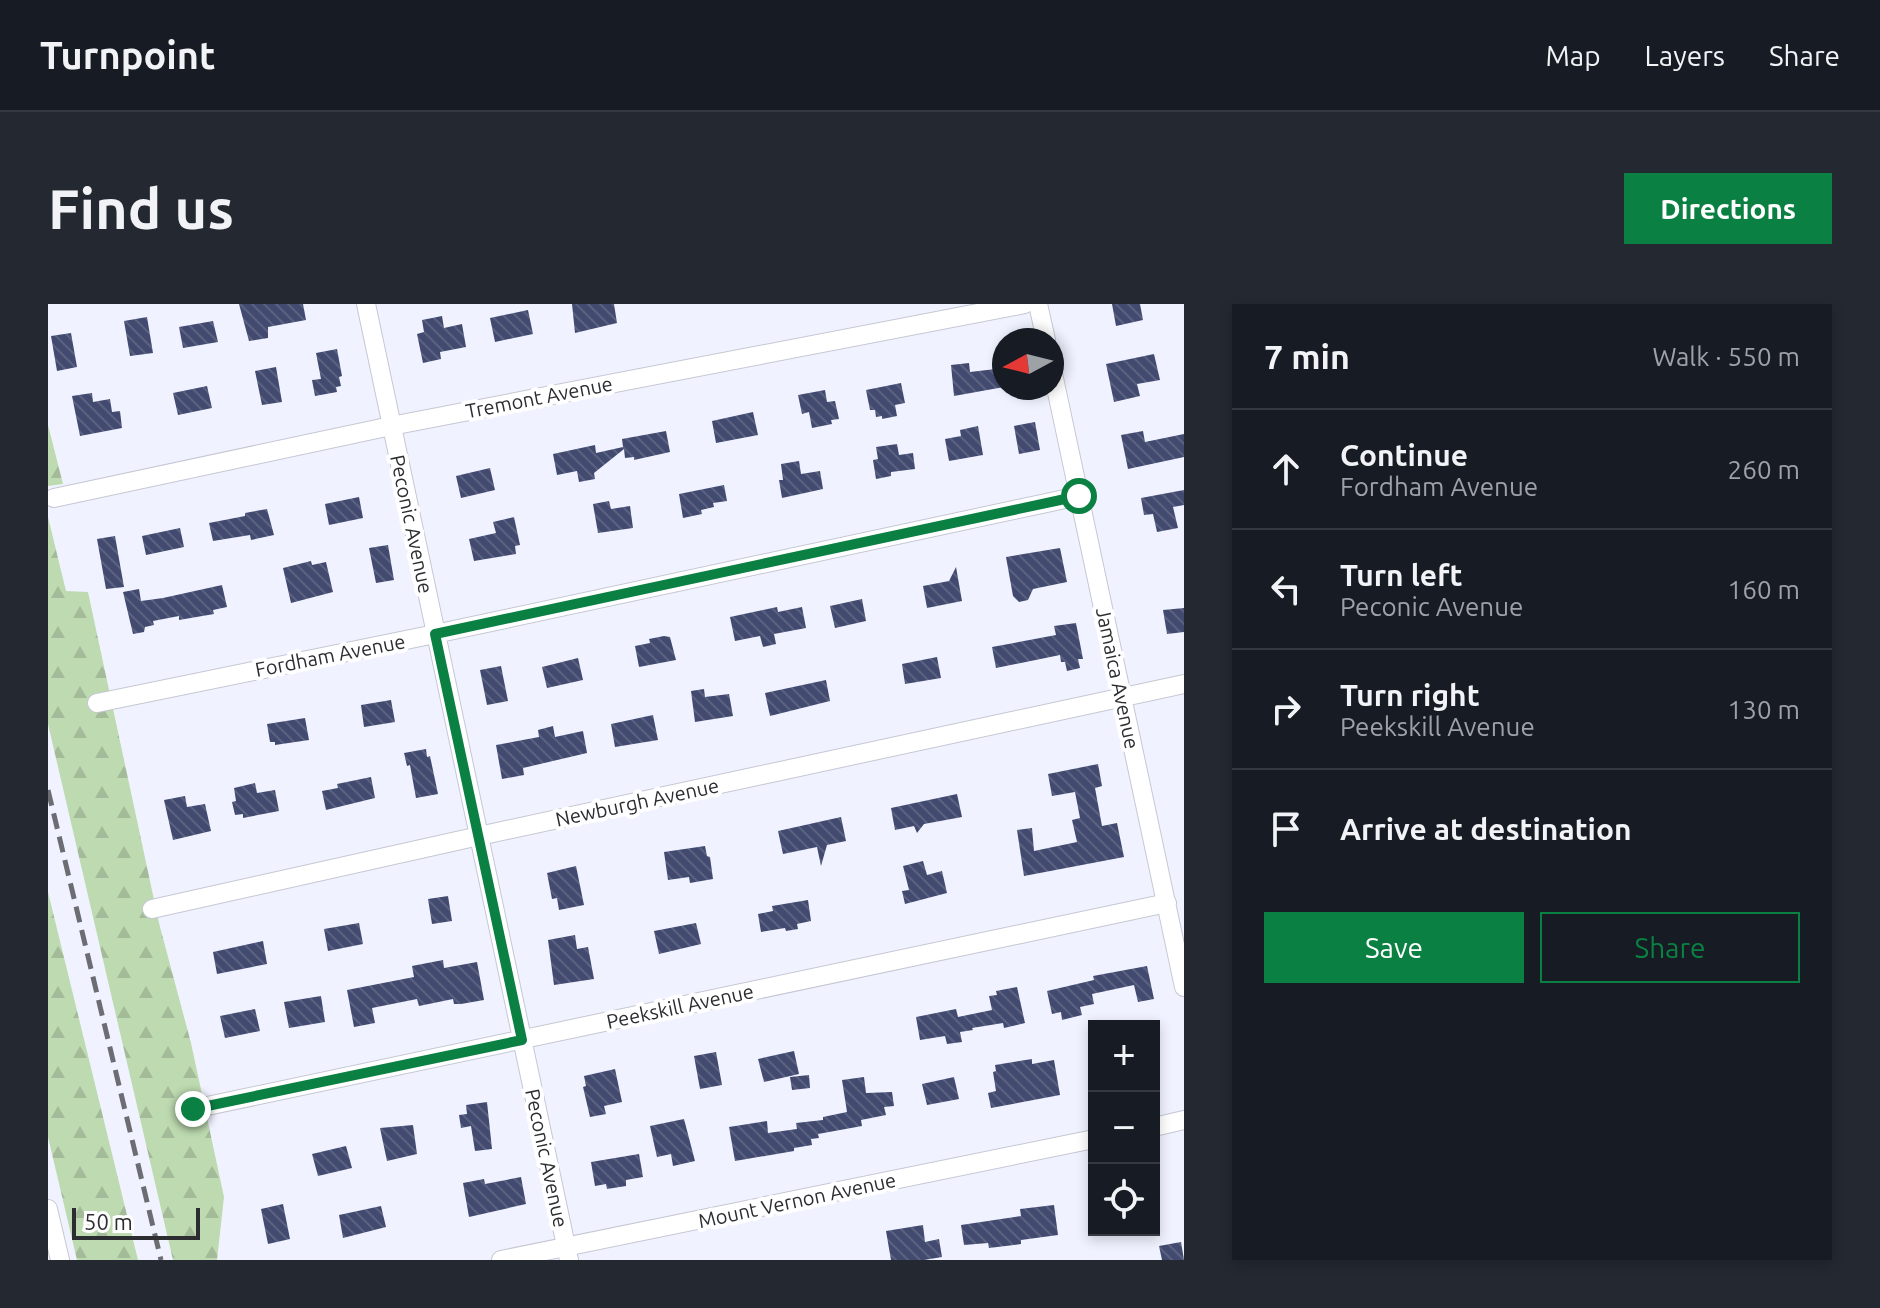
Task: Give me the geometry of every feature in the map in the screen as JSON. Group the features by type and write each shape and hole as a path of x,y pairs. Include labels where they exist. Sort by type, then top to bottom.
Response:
{"street":[{"name":"Peconic Avenue","path":"366,304 568,1254"},
{"name":"Tremont Avenue","path":"54,498 391,426 1025,304"},
{"path":"1038,304 1043,328"},
{"name":"Jamaica Avenue","path":"1059,400 1184,987"},
{"name":"Fordham Avenue","path":"97,703 1079,496"},
{"name":"Newburgh Avenue","path":"152,909 1184,684"},
{"name":"Peekskill Avenue","path":"193,1109 1167,903"},
{"path":"1160,1126 1184,1120"},
{"name":"Mount Vernon Avenue","path":"501,1260 568,1254 1088,1140"},
{"path":"48,1209 60,1260"}],"green space":[{"path":"48,425 63,484 48,486"},
{"path":"48,517 66,591 88,592 159,923 191,1043 224,1197 217,1260 173,1260 48,724"},
{"path":"48,892 138,1260 77,1260 48,1137"}],"building":[{"path":"239,304 303,304 306,320 268,327 268,338 249,341"},
{"path":"572,304 614,304 617,323 575,333"},
{"path":"1112,304 1140,304 1143,320 1116,326"},
{"path":"528,310 533,334 495,342 490,318"},
{"path":"442,316 444,328 462,324 466,347 440,352 441,359 423,363 417,334 424,332 422,320"},
{"path":"147,317 153,353 130,356 124,321"},
{"path":"213,321 218,342 183,348 179,327"},
{"path":"71,333 77,367 57,371 51,336"},
{"path":"337,349 341,386 336,387 337,392 315,396 312,380 321,379 316,353"},
{"path":"1154,354 1160,380 1137,384 1140,396 1114,402 1106,364"},
{"path":"969,363 970,372 992,369 992,389 954,396 951,365"},
{"path":"276,367 282,402 262,405 255,371"},
{"path":"901,383 905,403 895,405 897,416 876,417 875,410 870,410 866,390"},
{"path":"207,386 212,408 178,415 173,393"},
{"path":"825,390 827,402 835,401 839,419 831,420 832,424 812,428 809,412 802,414 798,395"},
{"path":"92,393 93,402 110,399 112,412 120,411 122,428 80,436 72,396"},
{"path":"753,412 758,435 716,443 712,421"},
{"path":"1035,422 1040,450 1019,454 1014,426"},
{"path":"978,426 983,455 949,461 945,439 961,436 960,430"},
{"path":"666,431 670,452 634,460 634,457 625,458 624,449 594,473 595,479 579,482 577,471 557,475 553,454 595,445 596,453 623,447 622,439"},
{"path":"1143,431 1145,442 1184,434 1184,457 1128,469 1121,435"},
{"path":"897,444 899,455 913,453 915,469 891,472 891,476 876,479 873,460 878,459 876,447"},
{"path":"799,461 801,474 820,471 823,489 782,498 779,480 783,480 781,464"},
{"path":"490,468 495,490 461,498 456,476"},
{"path":"724,485 727,501 713,503 714,507 701,510 702,514 683,518 679,494"},
{"path":"1184,490 1184,505 1173,507 1178,528 1157,532 1153,514 1144,515 1141,498"},
{"path":"359,497 363,518 329,525 325,504"},
{"path":"609,501 611,509 630,506 633,528 598,533 593,504"},
{"path":"267,509 274,535 251,540 250,535 213,541 209,523"},
{"path":"514,517 520,545 515,546 516,554 474,561 469,539 496,533 493,522"},
{"path":"180,528 184,547 146,555 142,536"},
{"path":"115,536 124,587 106,589 97,539"},
{"path":"388,545 394,580 376,583 369,548"},
{"path":"1060,548 1067,582 1033,589 1028,600 1019,602 1013,596 1006,557"},
{"path":"311,561 312,565 326,562 333,592 291,603 283,568"},
{"path":"956,567 962,601 927,608 923,586 949,581"},
{"path":"222,585 227,607 213,610 214,614 153,621 154,625 145,627 144,632 133,634 123,592 139,589 141,601"},
{"path":"862,599 866,621 835,628 830,606"},
{"path":"777,607 778,612 802,607 806,628 774,634 776,644 763,647 760,636 735,641 730,617"},
{"path":"1184,608 1184,632 1167,634 1163,610"},
{"path":"1076,623 1083,659 1078,659 1080,668 1067,671 1060,655 996,668 992,647 1056,635 1054,626"},
{"path":"664,636 670,637 676,660 639,667 635,646"},
{"path":"937,657 941,678 905,684 902,664"},
{"path":"578,658 583,680 547,688 542,667"},
{"path":"501,666 508,701 487,705 480,670"},
{"path":"826,680 830,701 770,716 765,693"},
{"path":"704,689 705,697 729,694 733,716 695,722 691,691"},
{"path":"391,700 395,722 364,727 361,705"},
{"path":"653,715 658,740 615,747 611,724"},
{"path":"305,718 309,740 275,745 275,742 270,742 267,724"},
{"path":"553,726 555,737 583,731 587,753 523,768 524,775 502,779 496,745 539,737 538,730"},
{"path":"426,749 438,794 416,798 410,765 407,766 404,753"},
{"path":"1098,764 1102,786 1095,788 1102,826 1117,823 1124,857 1024,876 1017,830 1032,828 1034,851 1077,842 1072,820 1080,818 1075,792 1052,796 1048,774"},
{"path":"371,777 375,798 326,810 322,791 338,788 337,784"},
{"path":"255,783 257,793 275,790 279,811 243,818 243,814 235,815 232,802 236,801 234,788"},
{"path":"957,794 962,817 924,824 917,833 914,826 895,830 891,808"},
{"path":"185,796 187,807 205,804 211,831 173,840 164,800"},
{"path":"841,817 846,841 827,845 821,866 817,847 783,854 778,831"},
{"path":"705,846 713,879 690,883 689,877 668,880 664,852"},
{"path":"923,861 927,875 942,871 947,893 905,904 902,891 909,890 903,866"},
{"path":"576,866 584,905 559,910 557,898 552,899 547,873"},
{"path":"448,896 452,921 432,924 428,899"},
{"path":"808,900 811,921 797,924 798,929 761,932 758,914 773,911 772,906"},
{"path":"359,923 363,944 328,951 324,929"},
{"path":"696,923 701,944 659,954 654,931"},
{"path":"575,935 577,949 588,947 594,979 554,985 548,940"},
{"path":"263,941 267,964 217,974 213,952"},
{"path":"443,960 444,968 477,962 484,1000 454,1004 453,999 419,1006 417,999 372,1008 375,1023 354,1027 347,990 414,977 412,966"},
{"path":"1147,966 1154,999 1138,1002 1134,985 1092,994 1094,1004 1080,1007 1082,1015 1062,1020 1061,1012 1052,1014 1047,991 1094,980 1093,976"},
{"path":"1017,987 1025,1023 1004,1028 1003,1023 972,1028 960,1032 962,1042 947,1044 945,1036 920,1040 916,1017 956,1009 958,1017 992,1010 989,996 997,995 996,991"},
{"path":"321,996 325,1022 289,1028 284,1002"},
{"path":"255,1009 260,1031 225,1038 220,1016"},
{"path":"794,1051 799,1074 764,1082 758,1059"},
{"path":"716,1052 722,1085 700,1089 694,1056"},
{"path":"1032,1059 1032,1064 1054,1060 1060,1095 991,1108 988,1093 996,1091 995,1065"},
{"path":"615,1069 622,1102 604,1106 606,1114 590,1117 583,1087 586,1086 584,1076"},
{"path":"809,1075 810,1088 792,1090 790,1077"},
{"path":"864,1077 866,1093 892,1092 894,1106 884,1107 886,1115 861,1120 862,1126 818,1134 819,1138 811,1139 812,1145 794,1148 794,1151 735,1161 729,1127 767,1121 768,1133 797,1129 796,1123 823,1120 823,1117 847,1112 842,1080"},
{"path":"954,1077 959,1099 927,1105 922,1084"},
{"path":"487,1102 492,1149 475,1151 471,1126 461,1128 459,1115 467,1114 466,1105"},
{"path":"684,1119 695,1161 673,1166 671,1154 657,1157 650,1126"},
{"path":"413,1125 417,1154 387,1161 380,1128"},
{"path":"346,1146 352,1168 318,1176 312,1154"},
{"path":"639,1154 643,1177 626,1180 626,1186 607,1189 606,1184 595,1186 591,1162"},
{"path":"521,1177 526,1204 469,1217 463,1183 484,1179 485,1184"},
{"path":"283,1204 290,1239 268,1244 261,1209"},
{"path":"1054,1205 1058,1235 989,1248 988,1243 964,1245 961,1225 1021,1216 1020,1209"},
{"path":"381,1206 386,1227 343,1238 339,1215"},
{"path":"923,1225 925,1242 939,1239 942,1257 891,1260 886,1231"},
{"path":"1181,1242 1184,1260 1162,1260 1159,1246"}],"railway":[{"path":"48,790 161,1260"}],"route":[{"path":"193,1109 522,1040 435,634 1079,496"}]}
